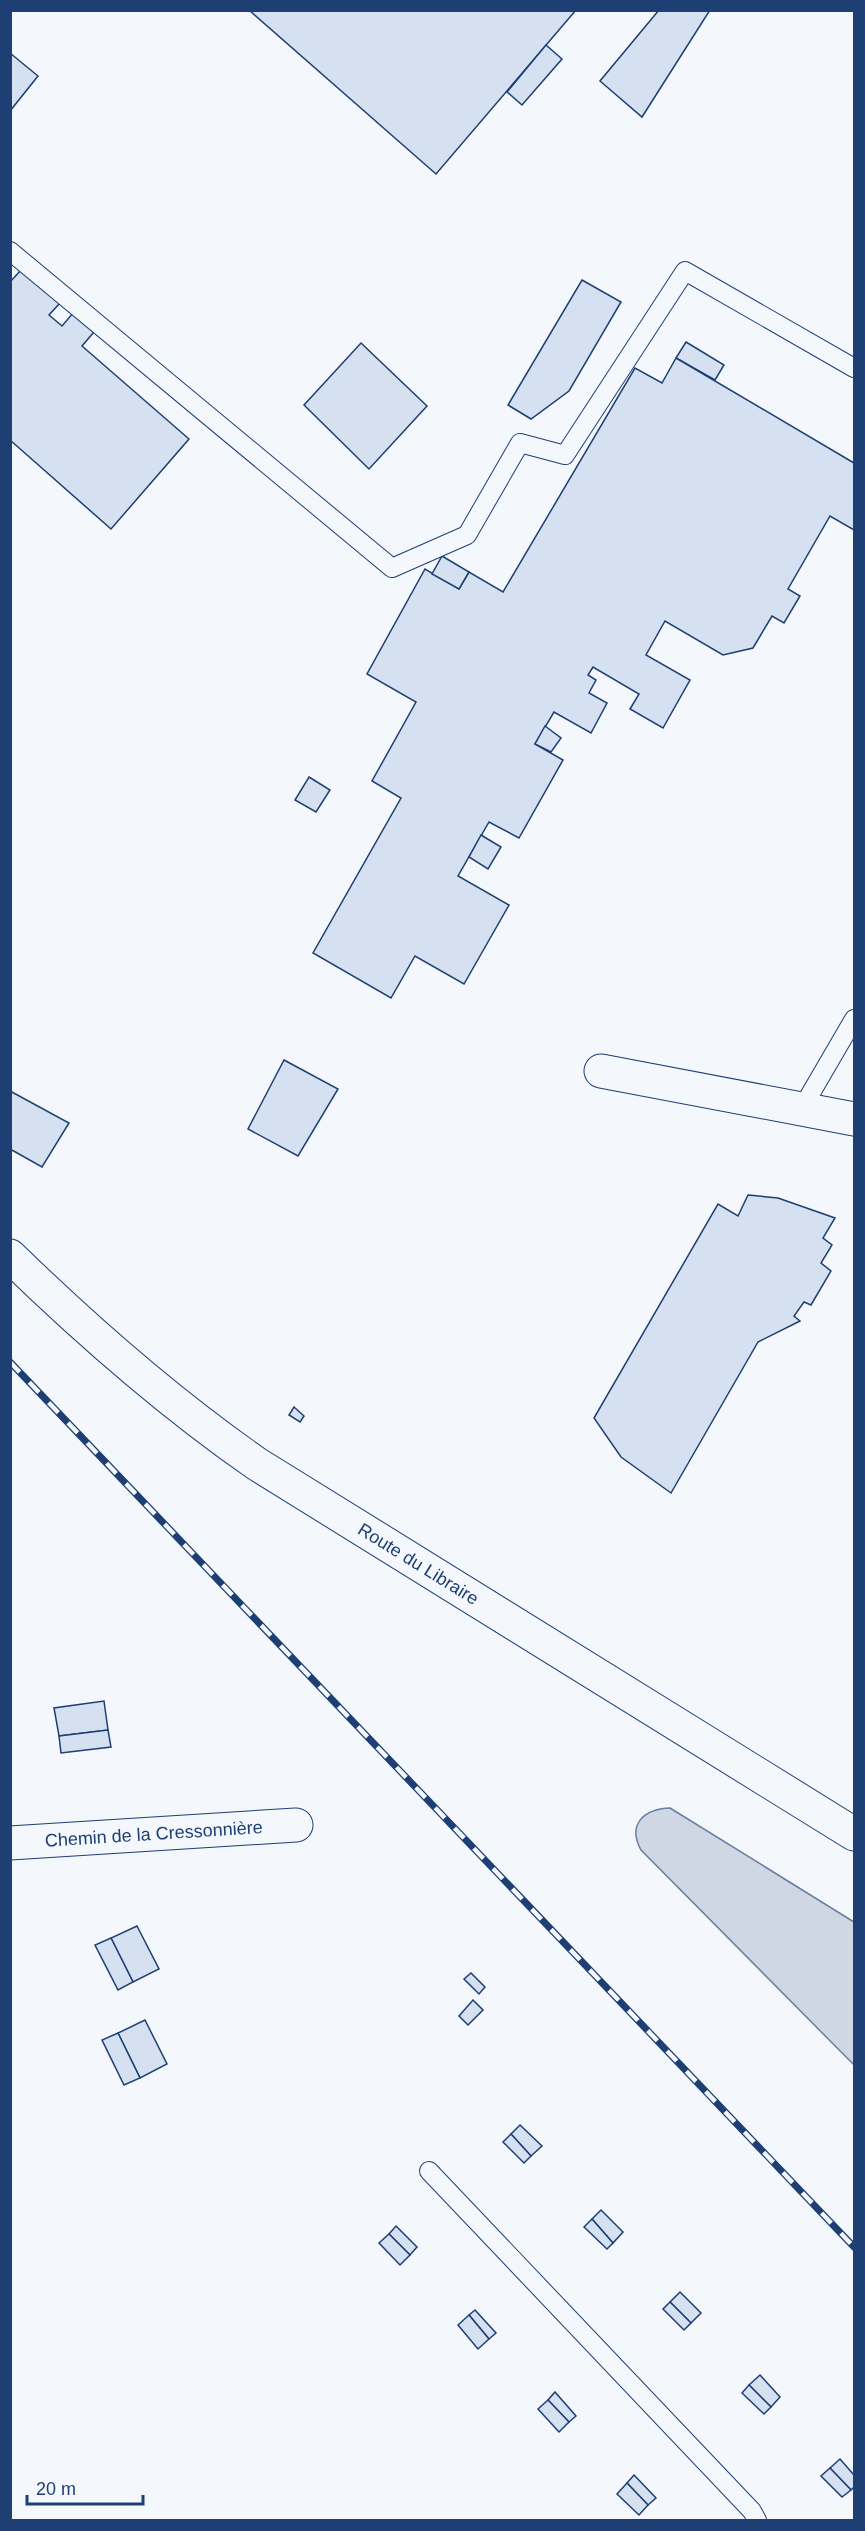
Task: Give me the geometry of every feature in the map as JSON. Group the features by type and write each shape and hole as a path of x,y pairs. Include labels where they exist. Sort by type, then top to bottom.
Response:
{"main road":[{"path":"601,1071 855,1119"},
{"name":"Route du Libraire","path":"10,1256 75,1320 201,1425 432,1575 855,1834"},
{"name":"Chemin de la Cressonnière","path":"10,1843 296,1825"}],"lane":[{"path":"10,251 392,568 467,535 520,443 565,455 685,271 855,369"},
{"path":"801,1110 855,1019"},
{"path":"429,2171 752,2511 757,2520"}],"shaded area":[{"path":"670,1808 854,1922 854,2065 641,1850 636,1833 640,1820 653,1811"}],"building":[{"path":"249,10 576,10 436,174"},
{"path":"659,10 710,10 642,117 600,81"},
{"path":"546,45 562,59 522,105 507,92"},
{"path":"10,53 38,76 10,111"},
{"path":"21,270 60,303 49,315 62,326 73,313 94,332 82,346 189,439 111,529 10,440 10,282"},
{"path":"582,280 621,302 569,391 531,419 508,405"},
{"path":"686,342 724,365 715,380 676,358"},
{"path":"361,343 427,406 369,469 304,405"},
{"path":"676,358 854,463 854,530 830,516 788,589 800,596 784,623 772,616 753,648 723,655 665,621 646,655 690,680 663,728 630,709 639,694 593,667 588,675 596,680 589,693 607,703 591,733 554,712 535,744 563,760 519,838 489,822 458,876 509,905 464,984 415,956 391,998 313,953 401,798 372,781 416,702 367,674 425,569 459,589 469,572 503,592 635,368 662,383"},
{"path":"442,556 469,572 459,589 432,574"},
{"path":"545,726 561,738 551,752 535,744"},
{"path":"309,777 330,790 316,812 295,800"},
{"path":"481,835 501,847 488,869 469,857"},
{"path":"284,1060 338,1089 298,1156 248,1129"},
{"path":"10,1091 69,1123 42,1167 10,1149"},
{"path":"748,1195 778,1198 835,1218 823,1238 832,1245 821,1263 831,1271 811,1305 804,1302 794,1316 800,1321 758,1342 671,1493 621,1457 594,1418 718,1204 738,1216"},
{"path":"294,1407 304,1416 300,1422 289,1415"},
{"path":"104,1701 108,1730 59,1736 54,1708"},
{"path":"108,1730 111,1747 61,1753 59,1736"},
{"path":"137,1926 159,1969 133,1982 111,1938"},
{"path":"111,1938 133,1982 118,1990 95,1945"},
{"path":"471,1973 485,1987 479,1994 464,1979"},
{"path":"473,2000 483,2010 468,2025 459,2016"},
{"path":"145,2020 167,2064 140,2078 118,2033"},
{"path":"118,2033 140,2078 124,2085 102,2040"},
{"path":"520,2125 542,2146 531,2156 511,2134"},
{"path":"511,2134 531,2156 524,2163 503,2142"},
{"path":"601,2210 623,2232 613,2243 592,2219"},
{"path":"592,2219 613,2243 607,2249 584,2227"},
{"path":"396,2226 417,2247 410,2255 389,2234"},
{"path":"389,2234 410,2255 400,2265 379,2243"},
{"path":"680,2292 701,2313 691,2323 670,2302"},
{"path":"670,2302 691,2323 684,2330 663,2309"},
{"path":"475,2310 496,2333 489,2339 469,2315"},
{"path":"469,2315 489,2339 478,2349 458,2325"},
{"path":"760,2375 780,2397 771,2407 749,2385"},
{"path":"749,2385 771,2407 764,2414 742,2393"},
{"path":"555,2392 576,2416 569,2422 548,2400"},
{"path":"548,2400 569,2422 559,2432 538,2409"},
{"path":"840,2459 854,2475 854,2487 851,2490 830,2468"},
{"path":"830,2468 851,2490 842,2497 821,2476"},
{"path":"634,2475 656,2498 648,2505 627,2483"},
{"path":"627,2483 648,2505 639,2515 617,2494"}],"railway":[{"path":"10,1362 854,2247"}]}
